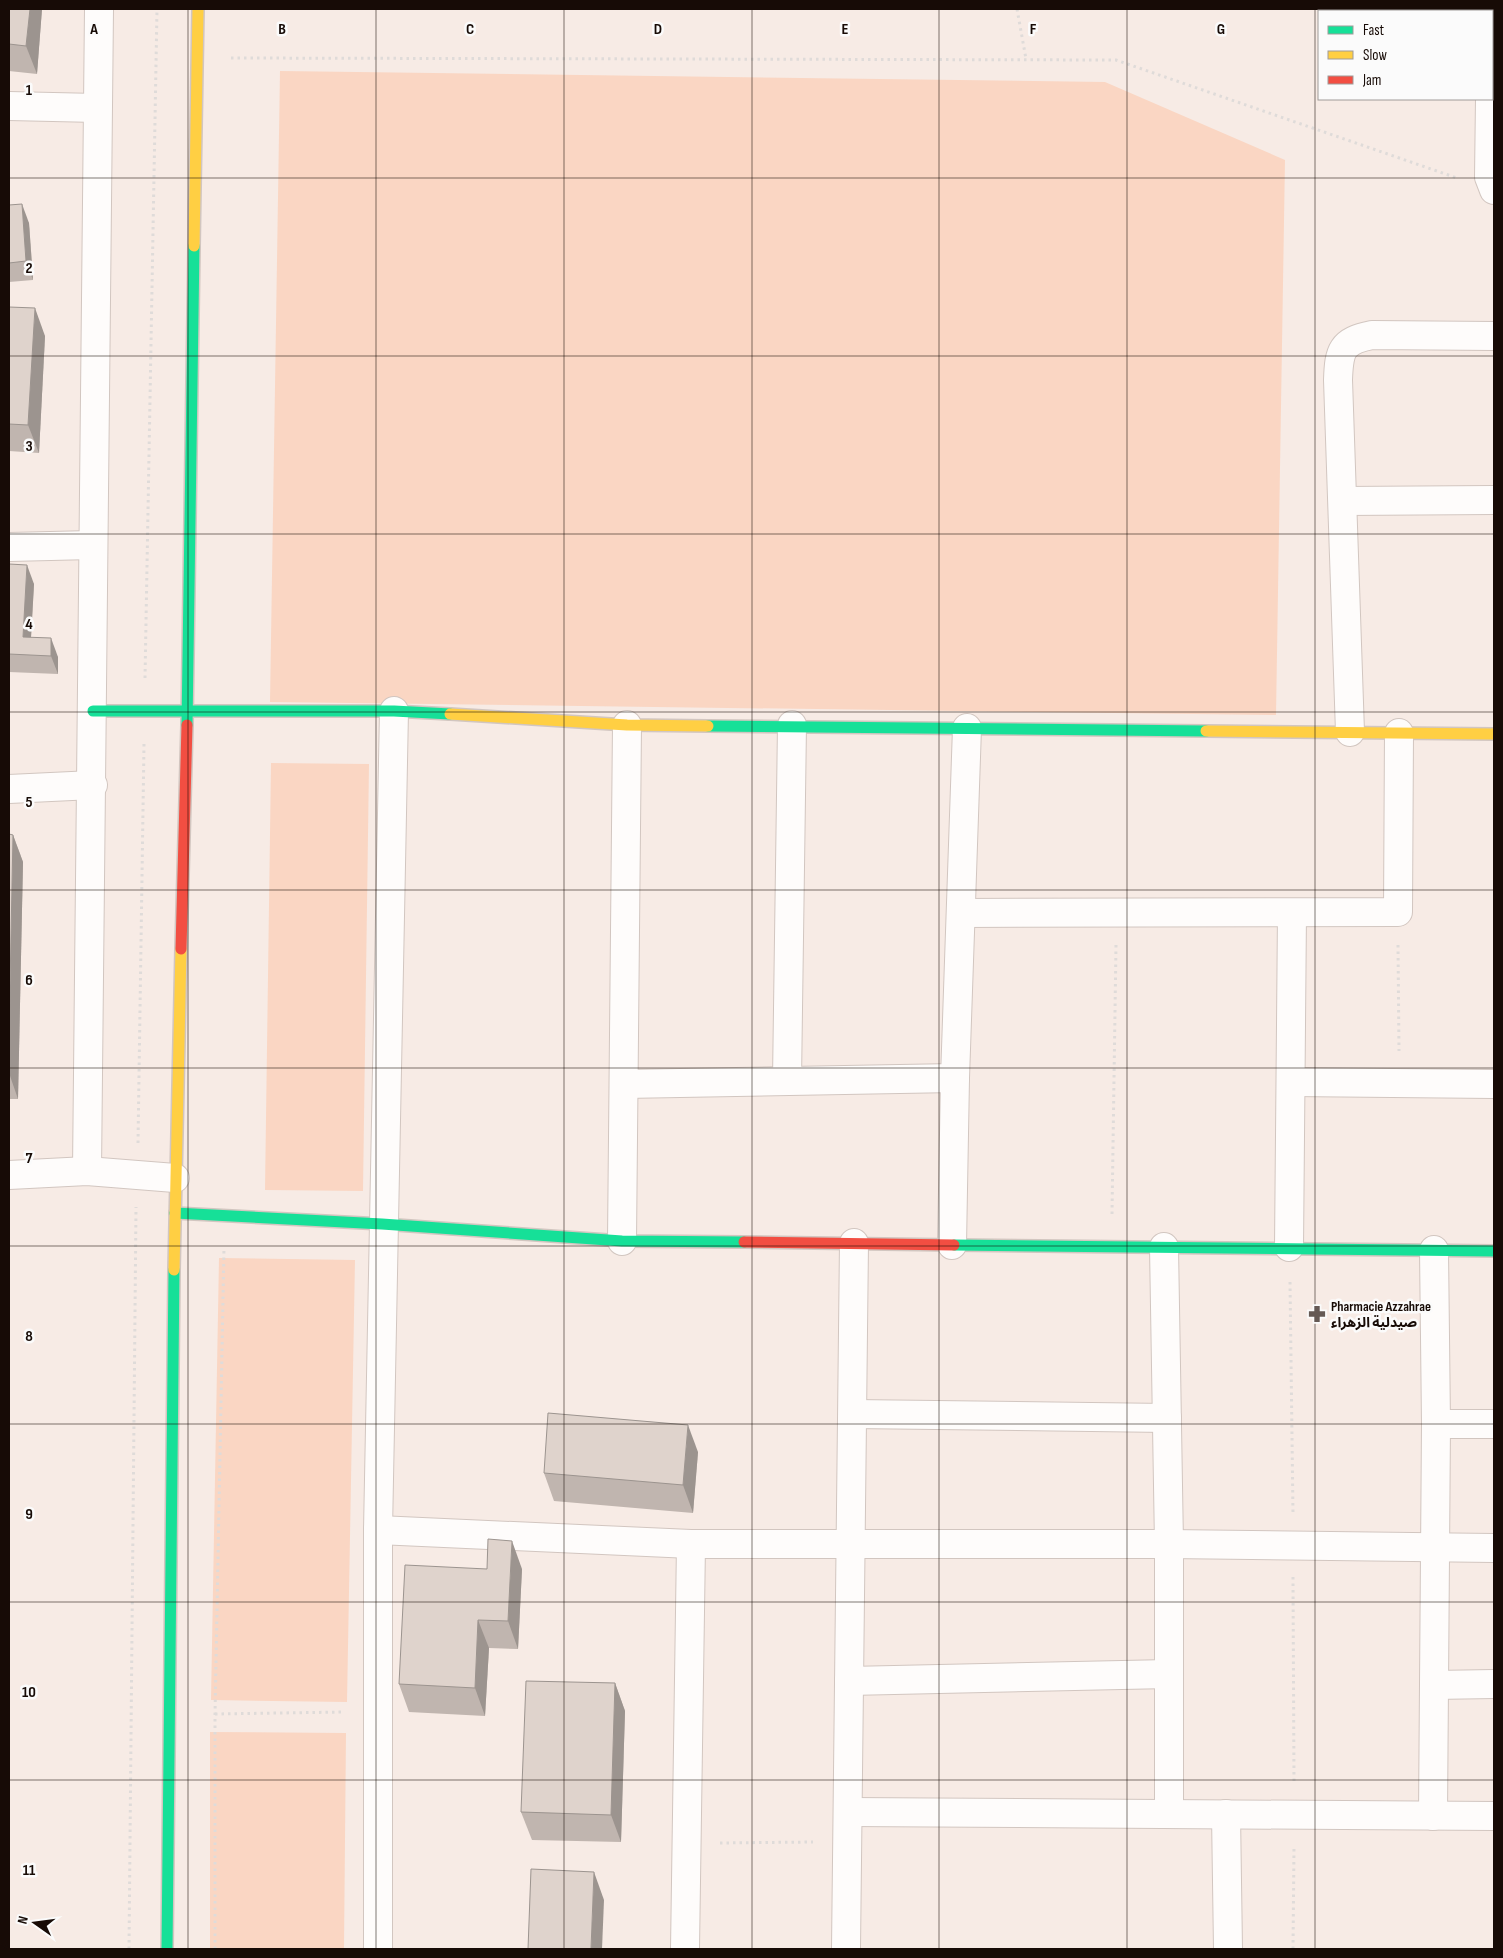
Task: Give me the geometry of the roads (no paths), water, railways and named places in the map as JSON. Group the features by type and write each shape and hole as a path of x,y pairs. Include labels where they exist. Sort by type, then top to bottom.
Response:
{"street":[{"path":"87,1171 93,785 92,545 99,9"},
{"path":"167,1949 175,1178 187,711 198,9"},
{"path":"1490,100 1489,177 1494,190"},
{"path":"9,106 97,108"},
{"path":"1350,732 1338,380 1339,360 1344,347 1357,338 1372,335 1494,336"},
{"path":"1343,501 1494,500"},
{"path":"9,547 92,545"},
{"path":"93,711 394,711 627,725 1494,734"},
{"path":"378,1949 378,1530 382,1224 394,711"},
{"path":"622,1241 627,725"},
{"path":"787,1080 792,726"},
{"path":"952,1245 955,1078 967,728"},
{"path":"961,913 1398,912 1399,733"},
{"path":"9,790 93,785"},
{"path":"1289,1247 1292,1082 1292,913"},
{"path":"624,1084 955,1078"},
{"path":"1292,1082 1494,1084"},
{"path":"9,1175 87,1171 175,1178"},
{"path":"175,1213 382,1224 622,1241 1112,1247 1289,1247 1494,1251"},
{"path":"846,1949 854,1243"},
{"path":"1164,1247 1169,1544 1169,1812"},
{"path":"1433,1816 1436,1424 1434,1250"},
{"path":"853,1414 1167,1418"},
{"path":"1436,1424 1494,1424"},
{"path":"378,1530 691,1544 1169,1544 1494,1548"},
{"path":"685,1949 691,1544"},
{"path":"849,1681 1169,1674"},
{"path":"1434,1685 1494,1684"},
{"path":"848,1812 1169,1812 1494,1816"},
{"path":"1226,1814 1228,1949"}],"place":[{"name":"Pharmacie Azzahrae صيدلية الزهراء","path":"1317,1314"}]}
